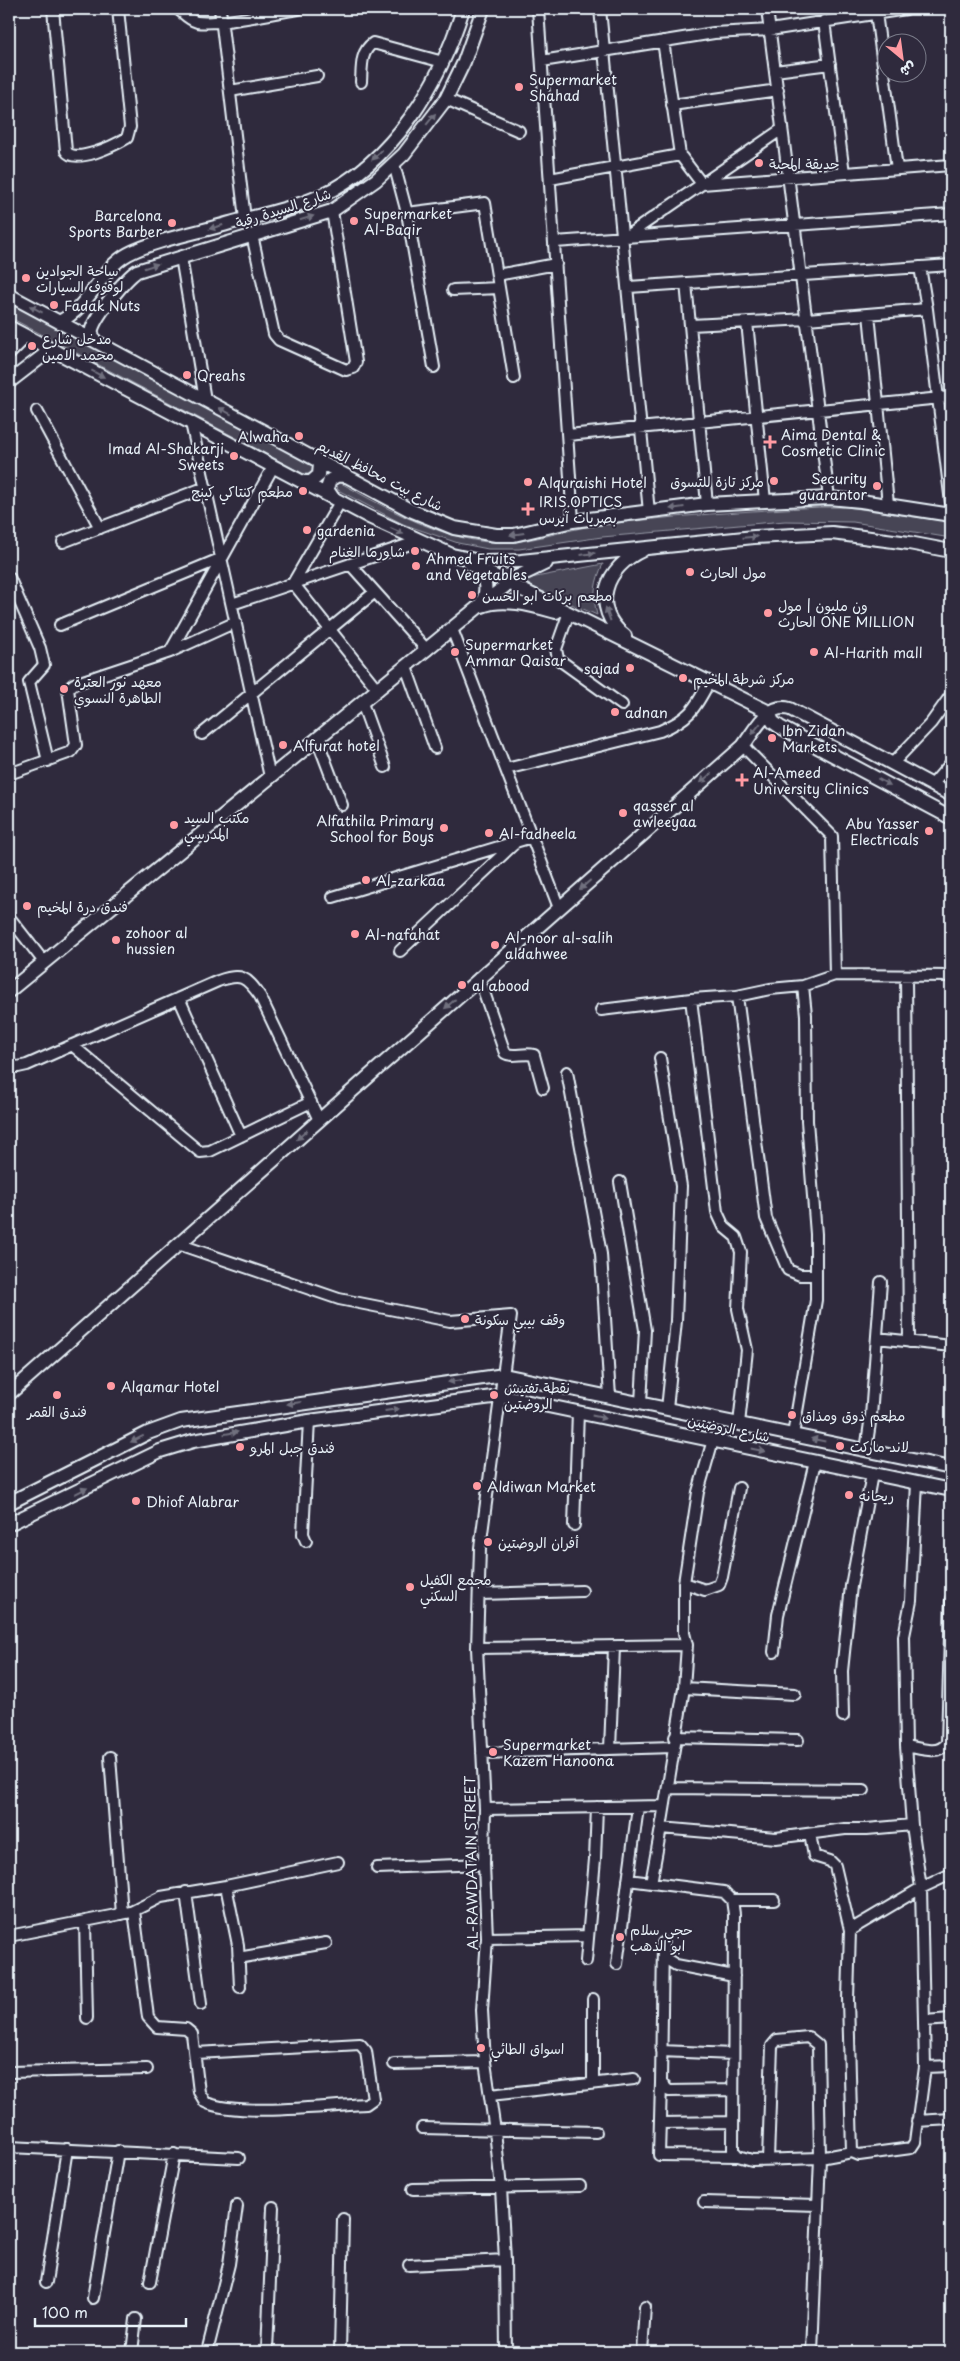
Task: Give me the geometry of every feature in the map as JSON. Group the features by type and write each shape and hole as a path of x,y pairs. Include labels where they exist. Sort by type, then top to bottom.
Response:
{"main road":[{"name":"شارع السيدة رقية","path":"59,322 75,312 111,269 128,254 294,206 334,189 366,165 383,150 417,108 443,62 462,9"},
{"name":"شارع السيدة رقية","path":"94,340 93,327 126,280 142,268 332,211 376,180 413,143 446,100 464,62 483,9"},
{"name":"شارع بيت محافظ القديم","path":"9,295 432,521 470,532 514,535 573,521 707,504 765,500 829,498 888,504 951,515"},
{"path":"14,330 336,500 510,583 769,712 773,722 951,818"},
{"path":"9,353 20,342 14,330"},
{"path":"9,382 44,355 55,351"},
{"path":"304,482 311,482 319,475 320,464 315,458"},
{"path":"336,500 327,489 330,480 335,476 345,476"},
{"path":"452,555 471,560 504,562 754,537 832,533 909,542 951,552"},
{"path":"641,648 615,628 606,612 605,595 610,579 616,571 634,554 650,547"},
{"path":"9,991 477,608 510,583 534,568 566,557"},
{"path":"473,565 482,574 485,586 484,598 477,608"},
{"path":"477,608 492,603 512,604 581,619"},
{"path":"9,1394 743,746 769,712 778,708 790,709 951,795"},
{"name":"شارع الروضتين","path":"9,1503 134,1440 181,1421 504,1375 951,1468"},
{"name":"شارع الروضتين","path":"9,1524 174,1446 212,1436 309,1421 500,1396 951,1490"}],"street":[{"path":"53,9 66,151 69,156 74,158 100,151 127,138 130,127 118,9"},
{"path":"178,9 196,22 298,9"},
{"path":"220,9 244,219"},
{"path":"538,9 573,521"},
{"path":"600,9 629,287 649,512"},
{"path":"767,9 829,498"},
{"path":"542,61 714,33 770,30 906,9"},
{"path":"876,13 896,169"},
{"path":"824,21 844,173"},
{"path":"663,41 680,155 702,184"},
{"path":"361,82 362,59 367,47 373,42 443,62"},
{"path":"775,71 830,64"},
{"path":"230,91 317,76"},
{"path":"672,105 778,90"},
{"path":"446,100 519,130"},
{"path":"624,237 782,128"},
{"path":"550,179 680,155"},
{"path":"394,164 407,213 434,367"},
{"path":"702,184 951,165"},
{"path":"407,213 485,203 514,378"},
{"path":"252,235 274,334 279,340 346,370 353,368 356,362 332,211"},
{"path":"555,242 951,214"},
{"path":"181,257 205,400"},
{"path":"497,275 556,264"},
{"path":"629,287 951,265"},
{"path":"920,267 939,398 951,503"},
{"path":"686,283 707,504"},
{"path":"453,290 499,288"},
{"path":"691,325 807,319 927,309"},
{"path":"869,314 888,504"},
{"path":"748,322 765,500"},
{"path":"568,435 951,397"},
{"path":"37,411 100,528"},
{"path":"191,423 270,777"},
{"path":"170,652 274,467"},
{"path":"63,542 206,487"},
{"path":"293,583 336,500"},
{"path":"232,604 419,541"},
{"path":"60,624 222,558"},
{"path":"350,564 427,650"},
{"path":"9,576 40,648 44,665 29,682 48,761"},
{"path":"293,583 378,690"},
{"path":"202,734 375,592"},
{"path":"568,615 556,649 558,658 622,705"},
{"path":"9,774 71,752 76,745 68,689 74,684 170,652 236,622"},
{"path":"452,629 559,908"},
{"path":"406,667 435,748"},
{"path":"506,769 660,731 677,723 693,712 709,682"},
{"path":"893,763 930,723 951,695"},
{"path":"362,703 385,766"},
{"path":"317,739 342,805"},
{"path":"743,746 832,836 835,975"},
{"path":"932,785 951,763"},
{"path":"333,897 532,837"},
{"path":"400,951 517,842"},
{"path":"9,917 44,962"},
{"path":"601,1010 691,999 737,996 770,989 803,986 835,975 951,976"},
{"path":"9,1065 18,1067 27,1065 179,998 230,977 238,976 248,980 260,996 319,1120"},
{"path":"906,976 909,1342"},
{"path":"479,978 505,1053 508,1055 528,1053 534,1055 543,1088"},
{"path":"793,1435 816,1300 816,1234 807,1120 806,1015 803,986"},
{"path":"737,996 766,1218 788,1270 800,1275 816,1275"},
{"path":"179,998 241,1136"},
{"path":"691,999 717,1212 724,1227 736,1237 741,1252 738,1309 747,1350 738,1424"},
{"path":"72,1045 200,1152 207,1152 311,1102"},
{"path":"660,1058 680,1186 676,1321 667,1409"},
{"path":"567,1072 601,1254 610,1397"},
{"path":"620,1182 645,1330 641,1403"},
{"name":"AL-RAWDATAIN STREET","path":"178,1244 339,1300 450,1321 511,1316 480,1548 477,1648 485,1809 484,1864 487,1938 482,2010 485,2062 495,2131 500,2188 505,2260 506,2352"},
{"path":"866,1450 871,1416 881,1282"},
{"path":"877,1338 951,1346"},
{"path":"574,1525 578,1412"},
{"path":"306,1541 303,1534 309,1421"},
{"path":"651,1883 684,1688 687,1645 684,1633 684,1583 698,1492 712,1440"},
{"path":"774,1652 778,1615 815,1462"},
{"path":"843,1716 842,1671 850,1586 872,1474"},
{"path":"663,1943 660,2155 738,2156 752,2160 820,2158 852,2152 859,2155 911,2148 915,2142 925,2067 921,1888 912,1824 906,1746 904,1636 911,1601 917,1483"},
{"path":"684,1583 705,1590 719,1584 722,1577 739,1488"},
{"path":"480,1594 582,1591"},
{"path":"906,1746 938,1751 943,1749 947,1743 951,1599"},
{"path":"477,1648 687,1645"},
{"path":"610,1749 614,1647"},
{"path":"684,1688 795,1694"},
{"path":"482,1753 610,1749 674,1742 798,1740"},
{"path":"110,1757 122,1914"},
{"path":"668,1788 864,1790"},
{"path":"617,1964 638,1806"},
{"path":"485,1809 664,1806"},
{"path":"586,1961 595,1858 597,1807"},
{"path":"661,1828 776,1838 845,1829 867,1829 912,1824"},
{"path":"810,1834 814,1856 830,1861 835,1866 850,1930 848,2000 852,2152"},
{"path":"9,1936 134,1911 156,1898 226,1886 338,1862"},
{"path":"376,1868 484,1864"},
{"path":"850,1930 921,1888 951,1874"},
{"path":"628,1880 724,1892 732,1900 734,1914 733,2150 738,2156"},
{"path":"226,1886 238,1945 240,1987"},
{"path":"186,1892 200,2004"},
{"path":"732,1900 774,1900"},
{"path":"134,1911 148,2017 157,2027 188,2030 193,2036 199,2092 205,2102 284,2109 366,2104 373,2099 366,2050 360,2044 196,2053"},
{"path":"85,1921 87,2018"},
{"path":"487,1938 588,1936"},
{"path":"238,1958 326,1943"},
{"path":"663,1957 676,1965 734,1976"},
{"path":"593,1999 593,2084"},
{"path":"924,2021 951,2019"},
{"path":"768,2159 772,2046 777,2040 808,2037 818,2045 820,2158 812,2352"},
{"path":"661,2050 733,2054"},
{"path":"394,2064 485,2062"},
{"path":"925,2067 951,2066"},
{"path":"9,2072 147,2069"},
{"path":"490,2095 634,2079"},
{"path":"661,2083 669,2091 733,2090"},
{"path":"917,2121 951,2119"},
{"path":"660,2123 733,2122"},
{"path":"422,2128 596,2132"},
{"path":"9,2147 239,2158"},
{"path":"46,2282 67,2149"},
{"path":"93,2298 118,2151"},
{"path":"150,2282 174,2154"},
{"path":"413,2189 580,2186"},
{"path":"704,2202 818,2205"},
{"path":"208,2352 229,2264 238,2206"},
{"path":"267,2352 273,2207"},
{"path":"340,2352 342,2219"},
{"path":"409,2265 505,2260"},
{"path":"642,2352 645,2307"},
{"path":"132,2352 136,2319"}],"shaded area":[{"path":"9,302 309,462 313,465 313,471 311,474 304,474 9,317"},
{"path":"341,483 393,511 431,528 488,542 516,542 586,527 627,522 710,514 820,507 847,507 951,522 951,538 853,522 785,521 602,537 519,549 488,549 458,543 403,524 338,490 337,487"},
{"path":"603,564 595,589 597,615 530,586 526,581 531,578"}],"place":[{"name":"Supermarket Shahad","path":"519,87"},
{"name":"حديقة المحبة","path":"759,163"},
{"name":"Supermarket Al-Baqir","path":"354,221"},
{"name":"Barcelona Sports Barber","path":"172,223"},
{"name":"ساحة الجوادين لوقوف السيارات","path":"26,278"},
{"name":"Fadak Nuts","path":"54,305"},
{"name":"مدخل شارع محمد الامين","path":"32,346"},
{"name":"Qreahs","path":"187,375"},
{"name":"Alwaha","path":"299,436"},
{"name":"Aima Dental & Cosmetic Clinic","path":"770,442"},
{"name":"Imad Al-Shakarji Sweets","path":"234,456"},
{"name":"مركز تازة للتسوق","path":"774,481"},
{"name":"Alquraishi Hotel","path":"528,482"},
{"name":"Security guarantor","path":"877,486"},
{"name":"مطعم كنتاكي كينج","path":"303,491"},
{"name":"IRIS.OPTICS بصريات آيرس","path":"528,509"},
{"name":"gardenia","path":"307,530"},
{"name":"شاورما الغنام","path":"415,551"},
{"name":"Ahmed Fruits and Vegetables","path":"416,566"},
{"name":"مول الحارث","path":"690,572"},
{"name":"مطعم بركات ابو الحسن","path":"472,595"},
{"name":"ون مليون | مول الحارث ONE MILLION","path":"768,613"},
{"name":"Supermarket Ammar Qaisar","path":"455,652"},
{"name":"Al-Harith mall","path":"814,652"},
{"name":"sajad","path":"630,668"},
{"name":"مركز شرطة المخيم","path":"683,678"},
{"name":"معهد نور العترة الطاهرة النسوي","path":"64,689"},
{"name":"adnan","path":"615,712"},
{"name":"Ibn Zidan Markets","path":"772,738"},
{"name":"Alfurat hotel","path":"283,745"},
{"name":"Al-Ameed University Clinics","path":"742,780"},
{"name":"qasser al awleeyaa","path":"623,813"},
{"name":"مكتب السيد المدرسي","path":"174,825"},
{"name":"Alfathila Primary School for Boys","path":"444,828"},
{"name":"Abu Yasser Electricals","path":"929,831"},
{"name":"Al-fadheela","path":"489,833"},
{"name":"Al-zarkaa","path":"366,880"},
{"name":"فندق درة المخيم","path":"27,906"},
{"name":"Al-nafahat","path":"355,934"},
{"name":"zohoor al hussien","path":"116,940"},
{"name":"Al-noor al-salih aldahwee","path":"495,945"},
{"name":"al abood","path":"462,985"},
{"name":"وقف بيبي سكونة","path":"465,1319"},
{"name":"Alqamar Hotel","path":"111,1386"},
{"name":"فندق القمر","path":"57,1395"},
{"name":"نقطة تفتيش الروضتين","path":"494,1395"},
{"name":"مطعم ذوق ومذاق","path":"792,1415"},
{"name":"لاند ماركت","path":"840,1446"},
{"name":"فندق جبل المرو","path":"240,1447"},
{"name":"Aldiwan Market","path":"477,1486"},
{"name":"ريحانه","path":"849,1495"},
{"name":"Dhiof Alabrar","path":"136,1501"},
{"name":"أفران الروضتين","path":"488,1542"},
{"name":"مجمع الكفيل السكني","path":"410,1587"},
{"name":"Supermarket Kazem Hanoona","path":"493,1752"},
{"name":"حجي سلام ابو الذهب","path":"620,1937"},
{"name":"اسواق الطائي","path":"481,2048"}]}
